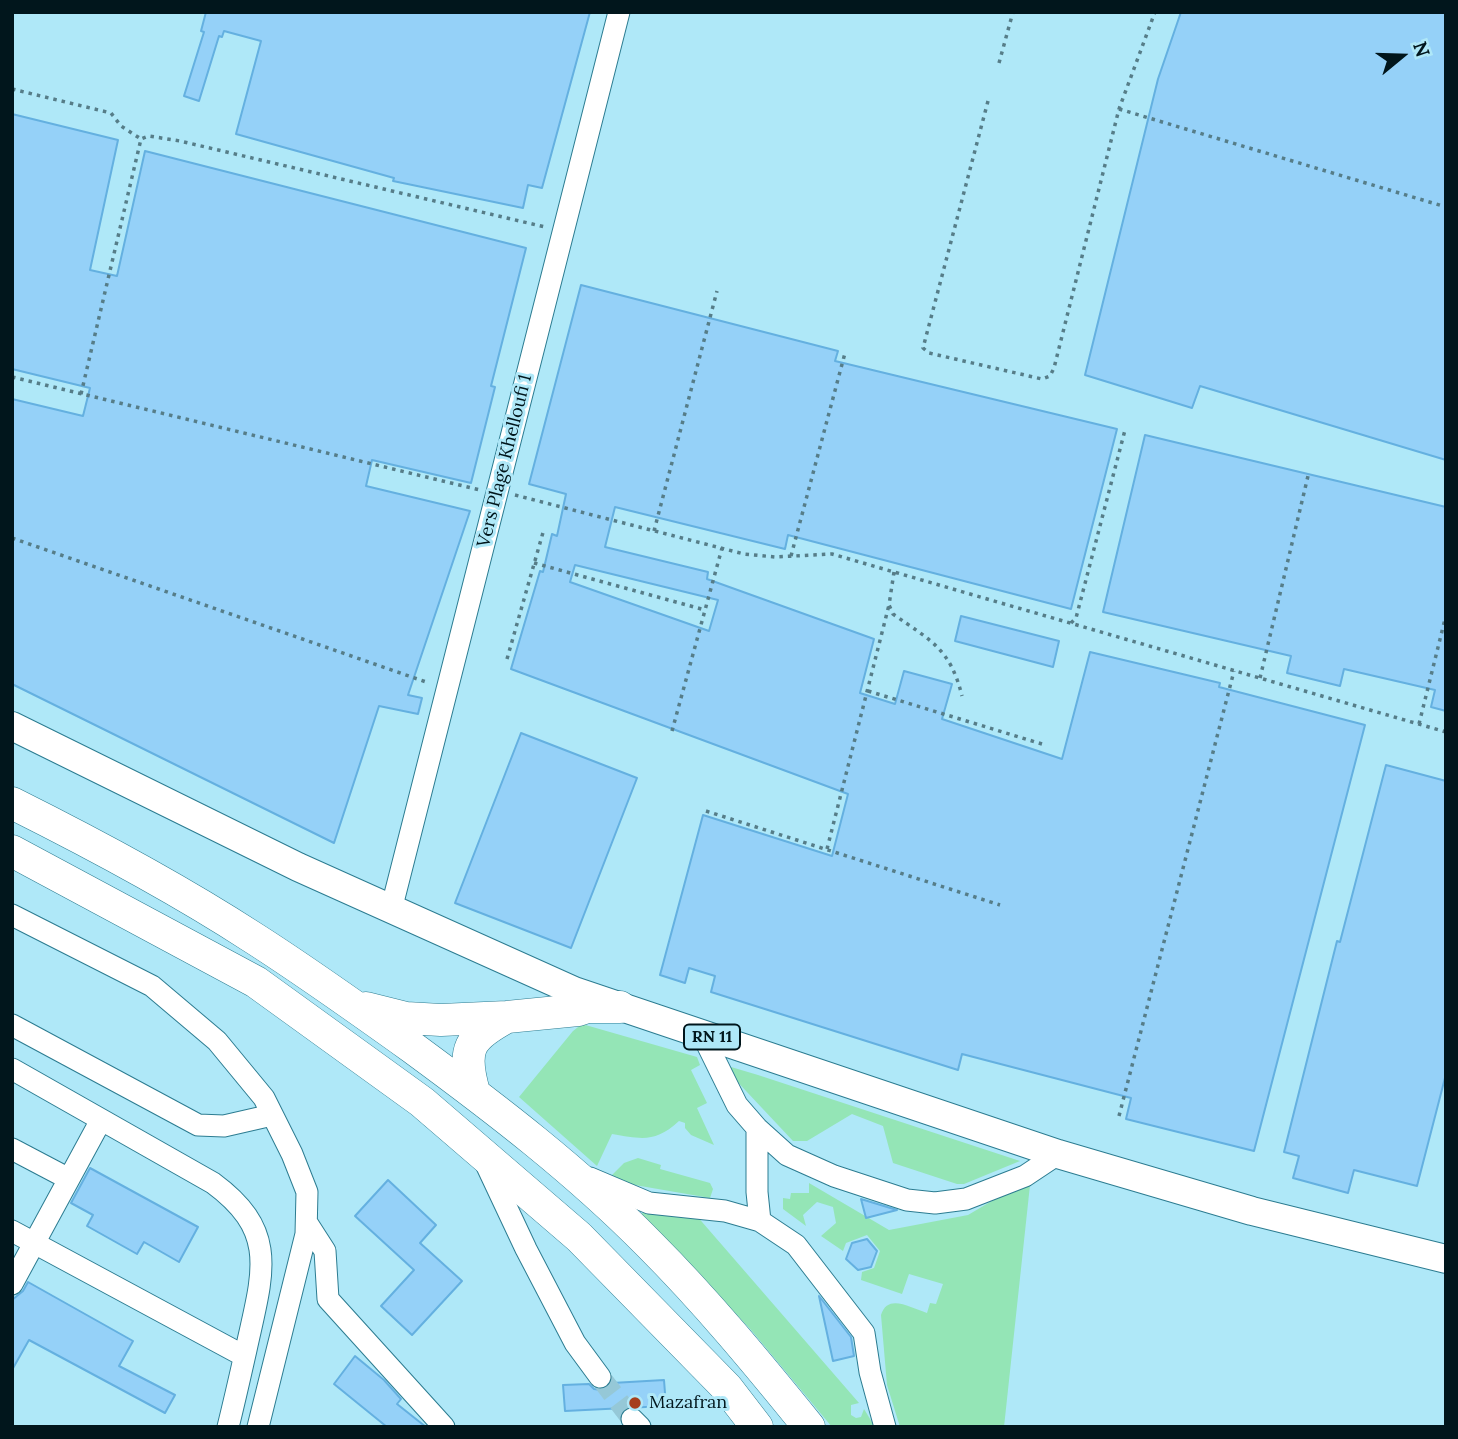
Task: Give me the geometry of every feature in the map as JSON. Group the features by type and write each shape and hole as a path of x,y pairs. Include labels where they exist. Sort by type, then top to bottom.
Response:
{"highway":[{"path":"12,803 93,844 238,929 354,1006 474,1093 565,1165 650,1244 759,1365 809,1427"},
{"path":"12,852 256,982 422,1102 579,1237 727,1388 757,1427"},
{"path":"354,1006 424,1020 507,1017 587,1007 620,1007"},
{"path":"474,1093 468,1071 468,1051 479,1034 507,1017"}],"main road":[{"name":"RN 11","path":"12,726 391,910 531,973 620,1007 1058,1154 1252,1211 1446,1259"}],"street":[{"name":"Vers Plage Khelloufi 1","path":"391,910 620,12"},
{"path":"12,915 152,986 217,1041 264,1098 292,1154 307,1192 306,1234 258,1427"},
{"path":"12,1025 198,1125 224,1126 272,1115"},
{"path":"702,1034 737,1105 757,1128 787,1155 834,1176 907,1200 935,1203 966,1199 1025,1176 1058,1154"},
{"path":"12,1069 213,1183 233,1197 248,1216 258,1238 262,1262 260,1287 229,1427"},
{"path":"12,1284 101,1119"},
{"path":"757,1128 760,1221"},
{"path":"12,1149 69,1179"},
{"path":"482,1156 526,1249 576,1343 600,1377"},
{"path":"565,1165 610,1188 649,1203 725,1211 760,1221 802,1251 864,1333 870,1372 885,1427"},
{"path":"307,1223 325,1251 328,1299 444,1427"},
{"path":"12,1231 244,1356"}],"path":[{"path":"999,63 1013,12"},
{"path":"988,101 923,348 929,353 1041,379 1050,376 1054,368 1119,109 1155,12"},
{"path":"12,89 111,113 121,126 141,139"},
{"path":"1119,109 1446,207"},
{"path":"141,139 149,136 180,141 550,228 563,234"},
{"path":"81,394 141,139"},
{"path":"654,531 717,291"},
{"path":"791,556 845,353"},
{"path":"12,377 474,489 498,491 744,554 775,557 832,554 1446,732"},
{"path":"1071,623 1076,618 1125,430"},
{"path":"1260,678 1308,476"},
{"path":"507,659 544,529"},
{"path":"12,538 447,689"},
{"path":"672,731 722,548"},
{"path":"534,563 705,610"},
{"path":"827,849 889,605 894,572"},
{"path":"889,605 893,614 944,653 953,665 962,696"},
{"path":"1419,724 1446,615"},
{"path":"1119,1116 1234,671"},
{"path":"868,691 1042,744"},
{"path":"706,811 1000,905"}],"green space":[{"path":"582,1024 697,1057 700,1065 691,1070 707,1103 697,1108 714,1145 691,1135 685,1128 685,1123 679,1121 663,1133 648,1138 612,1134 597,1166 519,1097 573,1031"},
{"path":"731,1067 1020,1161 964,1184 957,1184 893,1163 883,1126 852,1114 807,1141 793,1141 731,1075"},
{"path":"638,1158 661,1165 660,1169 710,1183 713,1189 710,1198 629,1184 612,1175 624,1163"},
{"path":"1024,1182 1030,1185 1004,1427 900,1427 887,1385 881,1315 884,1308 894,1303 927,1313 930,1303 936,1304 943,1284 909,1274 902,1294 861,1280 862,1272 874,1268 880,1251 867,1235 846,1243 843,1251 821,1236 836,1223 833,1207 817,1202 803,1215 806,1226 783,1209 783,1198 790,1199 791,1193 809,1193 809,1183 889,1230 968,1215"},
{"path":"648,1210 696,1215 859,1403 851,1405 851,1415 861,1417 864,1409 875,1427 832,1427 751,1330 641,1214"}],"building":[{"path":"206,12 590,12 542,188 528,185 523,208 393,181 394,178 236,134 261,41 224,31 222,37 219,36 199,101 184,96 204,32 201,31"},
{"path":"1181,12 1446,12 1446,460 1200,386 1192,408 1085,375 1158,79"},
{"path":"12,114 118,140 90,270 117,276 145,151 526,248 491,386 495,387 471,483 372,460 366,486 470,511 408,695 422,698 418,714 379,706 334,843 12,684 12,399 83,416 90,388 12,369"},
{"path":"581,285 838,351 835,361 1117,429 1071,609 788,535 785,549 615,507 605,547 708,572 707,579 874,639 860,693 895,704 904,671 952,684 942,719 1062,759 1090,652 1220,683 1219,687 1365,725 1254,1151 1126,1119 1131,1098 962,1054 958,1070 711,992 715,976 689,968 685,983 660,975 703,815 832,856 848,794 511,669 540,571 543,572 552,534 557,536 566,494 529,484","holes":["575,565 718,600 709,631 570,582"]},
{"path":"1145,435 1446,507 1446,711 1431,707 1435,690 1344,669 1340,686 1287,673 1291,656 1103,612"},
{"path":"961,616 1059,641 1053,667 955,641"},
{"path":"521,733 637,778 571,948 455,903"},
{"path":"1386,765 1446,781 1446,1074 1417,1186 1354,1170 1348,1193 1293,1178 1299,1156 1284,1152 1337,941 1340,942"},
{"path":"90,1168 198,1227 179,1262 144,1242 137,1254 87,1226 93,1215 71,1203"},
{"path":"388,1180 436,1225 420,1243 462,1281 412,1335 381,1306 414,1270 355,1216"},
{"path":"861,1199 897,1210 866,1218"},
{"path":"867,1239 877,1251 871,1267 858,1270 846,1259 852,1243"},
{"path":"28,1282 133,1341 119,1366 175,1395 165,1413 29,1340 12,1370 12,1300 23,1291"},
{"path":"819,1296 851,1337 854,1356 833,1361"},
{"path":"355,1356 384,1380 401,1399 397,1404 426,1427 387,1427 334,1384"},
{"path":"664,1380 666,1406 565,1411 563,1385 589,1384 594,1389 601,1390 612,1383"}],"tunnel":[{"path":"600,1377 632,1419"}],"place":[{"name":"Mazafran","path":"635,1403"}]}
